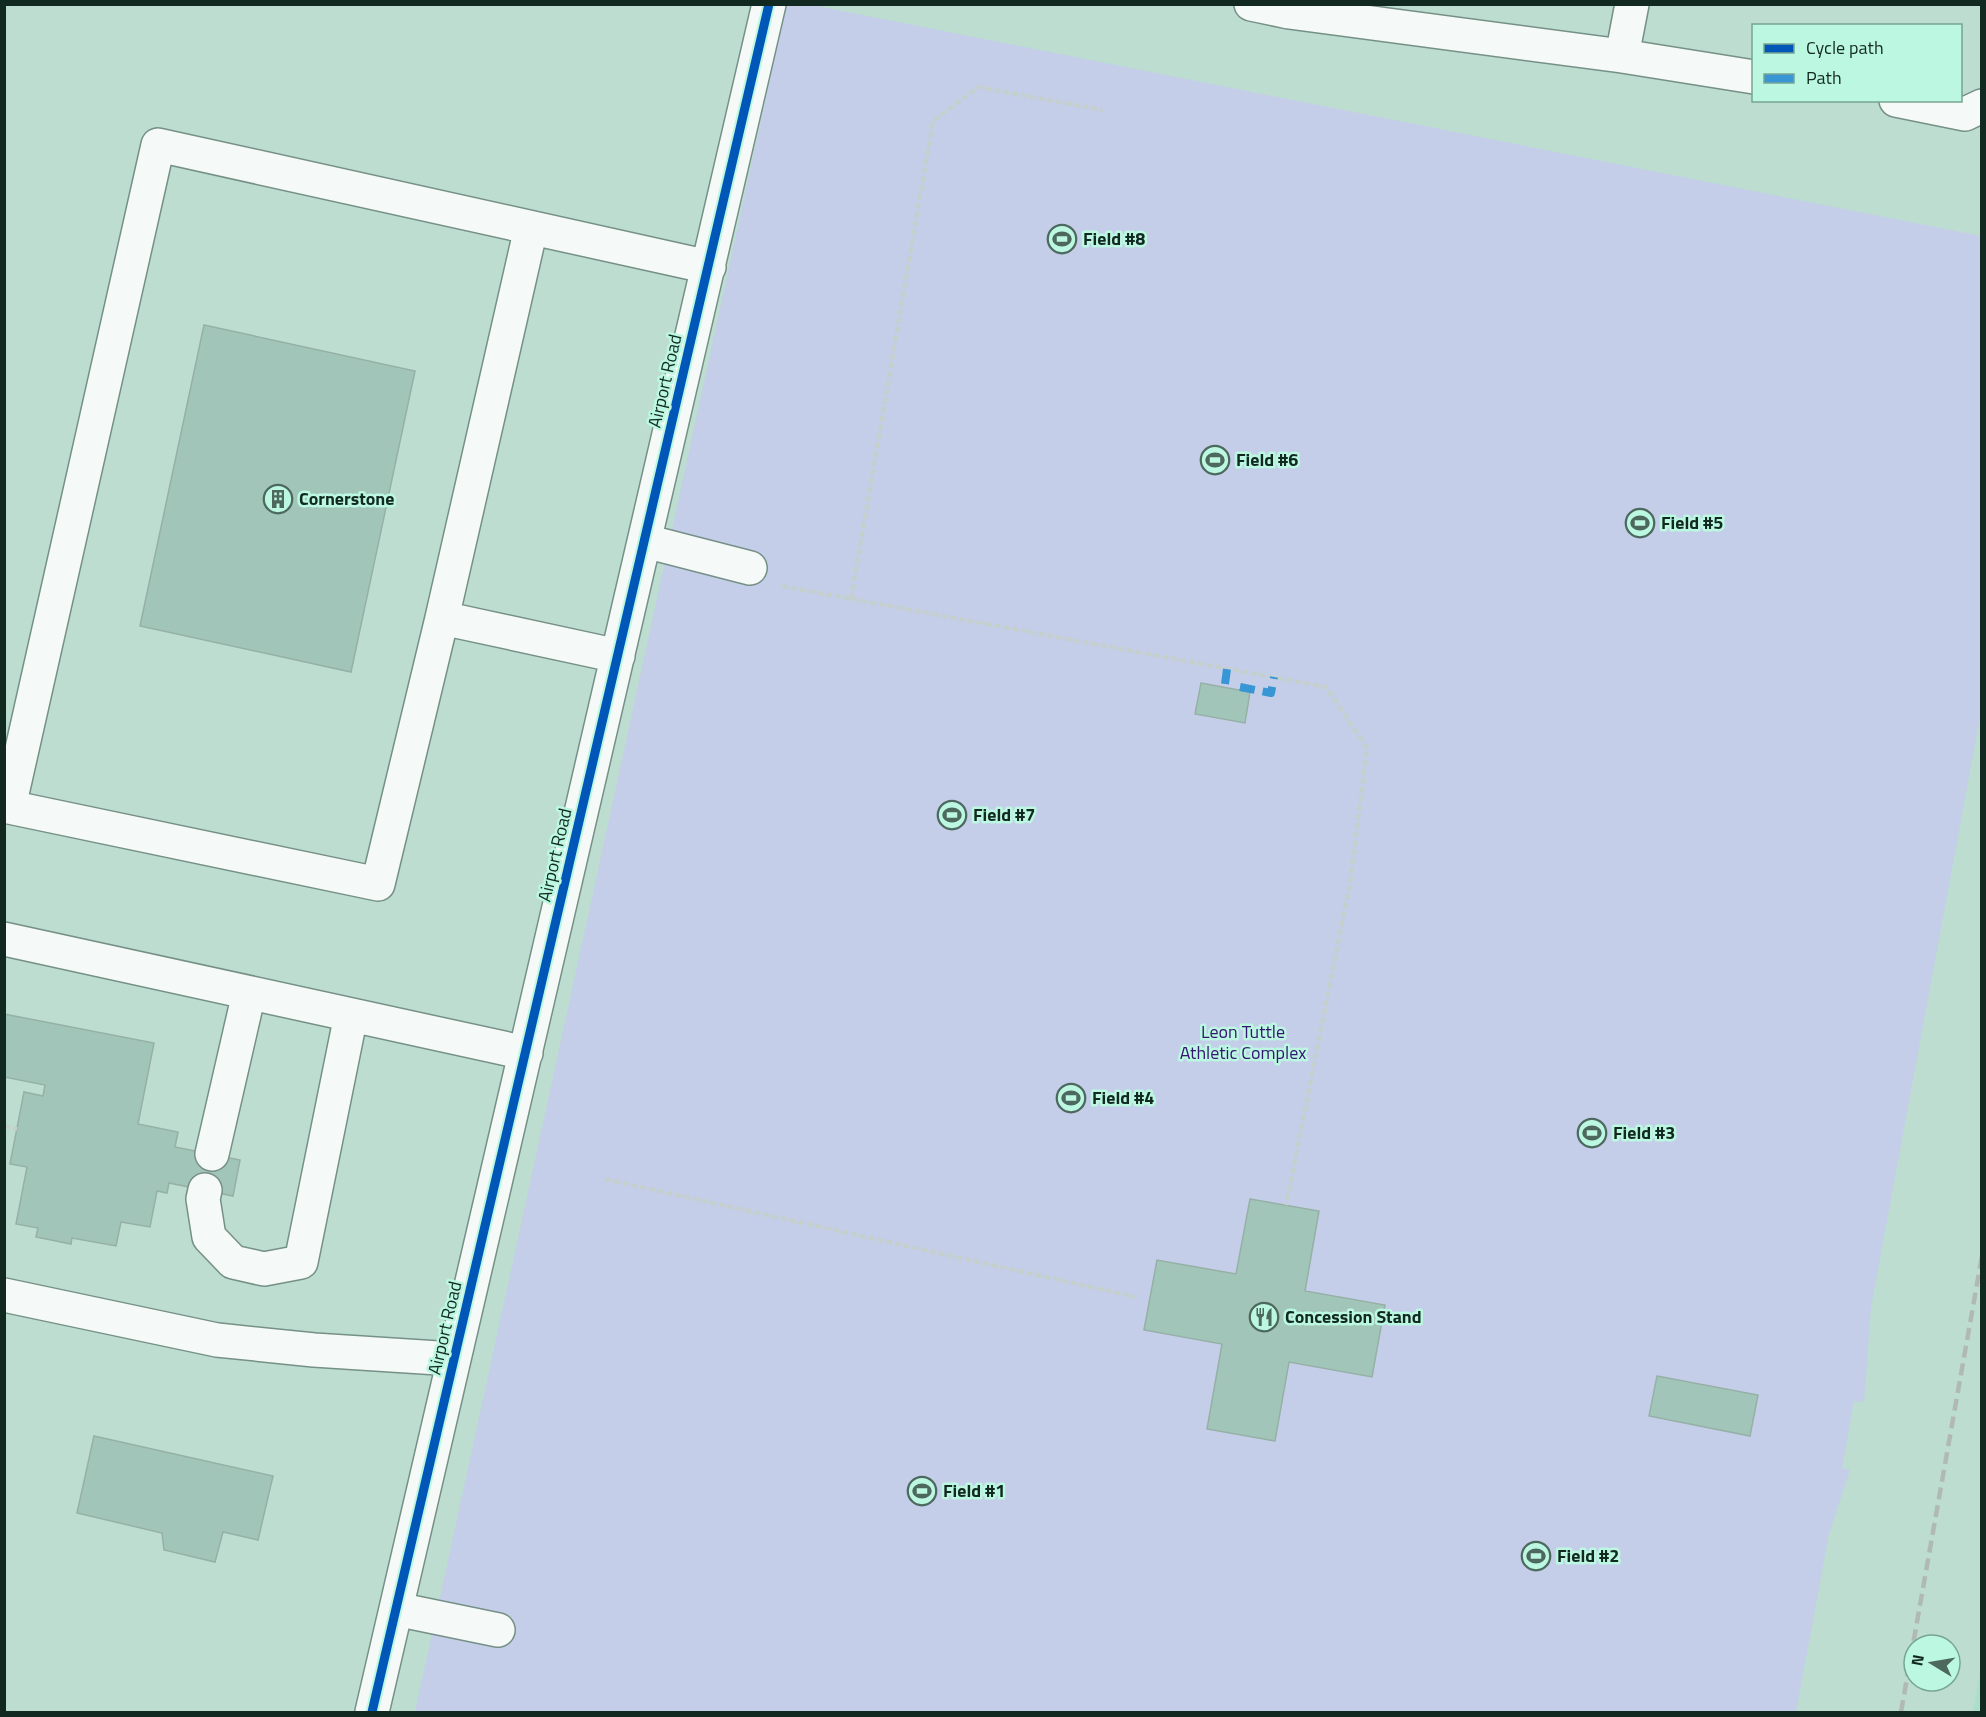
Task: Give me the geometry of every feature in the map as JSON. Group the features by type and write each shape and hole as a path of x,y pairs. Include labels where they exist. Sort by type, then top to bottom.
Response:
{"street":[{"name":"Airport Road","path":"372,1713 770,4"},
{"path":"1251,4 1622,56 1752,77"},
{"path":"1622,56 1632,4"},
{"path":"1906,102 1965,114 1982,106"},
{"path":"531,228 442,618 378,884 9,807 158,145 709,267"},
{"path":"645,541 750,568"},
{"path":"442,618 618,656"},
{"path":"4,939 526,1053"},
{"path":"212,1155 249,993"},
{"path":"205,1190 203,1200 209,1237 232,1262 264,1269 301,1262 351,1015"},
{"path":"4,1295 217,1340 314,1350 454,1359"},
{"path":"396,1609 498,1630"}],"path":[{"path":"851,599 933,121 978,87 1103,110"},
{"path":"779,585 1326,687 1367,748 1350,883 1286,1205"},
{"path":"4,1126 17,1128"},
{"path":"605,1179 1136,1297"}],"shaded area":[{"path":"1981,1666 1981,1712 1973,1712"}],"green space":[{"name":"Leon Tuttle Athletic Complex","path":"786,5 812,5 1981,236 1981,712 1871,1307 1864,1402 1854,1401 1842,1468 1850,1470 1829,1534 1796,1712 415,1712"}],"building":[{"name":"Cornerstone","path":"204,325 415,371 351,672 140,626"},
{"path":"1201,683 1250,692 1245,723 1195,714"},
{"path":"4,1014 154,1043 138,1124 178,1132 175,1147 240,1160 233,1196 169,1183 167,1193 157,1191 150,1227 121,1222 116,1246 72,1238 71,1244 36,1237 38,1228 16,1224 27,1167 10,1164 24,1092 43,1096 45,1085 4,1077"},
{"name":"Concession Stand","path":"1250,1199 1319,1211 1305,1291 1385,1305 1372,1377 1289,1362 1275,1441 1207,1429 1222,1344 1144,1330 1157,1260 1236,1274"},
{"path":"1657,1376 1758,1395 1750,1436 1649,1416"},
{"path":"94,1436 273,1476 258,1540 223,1532 215,1562 164,1550 162,1533 77,1513"}],"railway":[{"path":"1901,1712 1982,1256"}],"marked path":[{"path":"1225,684 1227,669"},
{"path":"1240,687 1271,693 1274,677"}],"cycle path":[{"path":"372,1712 769,4"}],"place":[{"name":"Field #8","path":"1062,239"},
{"name":"Field #6","path":"1215,460"},
{"name":"Cornerstone","path":"278,499"},
{"name":"Field #5","path":"1640,523"},
{"name":"Field #7","path":"952,815"},
{"name":"Field #4","path":"1071,1098"},
{"name":"Field #3","path":"1592,1133"},
{"name":"Concession Stand","path":"1264,1317"},
{"name":"Field #1","path":"922,1491"},
{"name":"Field #2","path":"1536,1556"}]}
